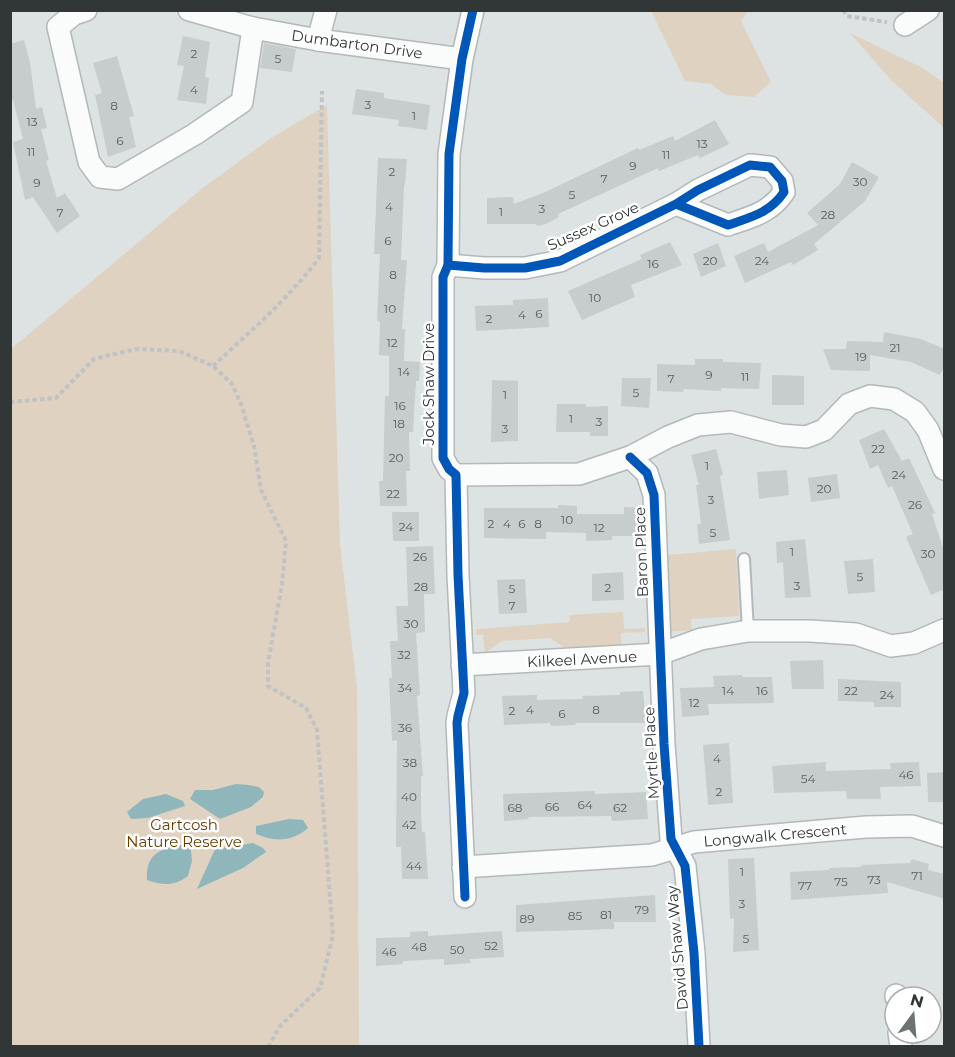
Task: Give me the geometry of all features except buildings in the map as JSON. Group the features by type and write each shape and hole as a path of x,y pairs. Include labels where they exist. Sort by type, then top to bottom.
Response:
{"street":[{"path":"86,10 56,19 89,162 100,177 118,179 195,134 242,102 253,28"},
{"name":"Dumbarton Drive","path":"189,10 253,28 318,40 462,59"},
{"path":"318,40 326,10"},
{"name":"Jock Shaw Drive","path":"465,897 458,716 465,693 458,575 456,475 443,458 443,278 448,265 449,154 462,59 473,10"},
{"path":"905,25 928,10"},
{"name":"Sussex Grove","path":"448,265 525,268 560,261 676,204"},
{"path":"456,475 579,474 630,457 668,437 698,425 731,422 781,435 806,437 824,430 849,404 870,396 894,399 915,412 928,430 945,470"},
{"name":"Baron Place","path":"630,457 647,472 654,495 660,654"},
{"name":"Kilkeel Avenue","path":"462,666 660,654 701,639 748,631 856,634 891,646 914,643 945,630"},
{"name":"Myrtle Place","path":"660,654 671,839 675,849"},
{"name":"Longwalk Crescent","path":"463,867 652,855 694,842 866,827 912,826 945,836"},
{"name":"David Shaw Way","path":"675,849 685,866 694,953 699,1047"}],"lane":[{"path":"744,559 748,631"}],"path":[{"path":"843,10 847,16 905,25"},
{"path":"213,366 260,322 304,277 319,258 322,91"},
{"path":"10,402 56,398 94,359 136,350 179,351 213,366 232,384 241,404 254,446 261,490 286,541 282,584 268,663 268,686 306,708 316,730 333,936 320,988 280,1026 269,1047"}],"green space":[{"path":"651,11 748,11 741,21 771,82 754,97 726,95 711,84 685,81"},
{"path":"850,33 921,67 944,83 944,128 891,80"},
{"name":"Gartcosh Nature Reserve","path":"327,105 340,544 357,687 359,1046 11,1046 11,349 204,187 271,138"},
{"path":"736,549 739,616 691,619 692,630 665,632 657,556"},
{"path":"623,612 624,629 645,628 645,632 621,633 621,645 565,648 550,638 502,641 485,653 483,635 476,635 476,629 570,622 569,615"}],"water":[{"path":"236,784 259,787 264,792 263,797 251,807 220,819 190,799 195,790 213,790"},
{"path":"166,794 183,801 185,806 148,818 131,819 127,812 143,799"},
{"path":"289,819 303,820 308,828 296,836 283,839 256,834 256,826"},
{"path":"253,843 266,852 243,868 197,889 215,849"},
{"path":"181,845 191,850 192,861 188,876 169,884 147,880 149,864 155,854"}],"cycle path":[{"path":"465,897 457,723 464,693 456,475 449,469 443,458 443,277 448,265 449,154 462,59 473,10"},
{"path":"448,265 525,268 560,261 750,165 770,167 782,181 784,192 766,210 728,225 676,204"},
{"path":"630,457 647,473 654,495 664,744 671,839 685,866 694,953 699,1046"}]}
